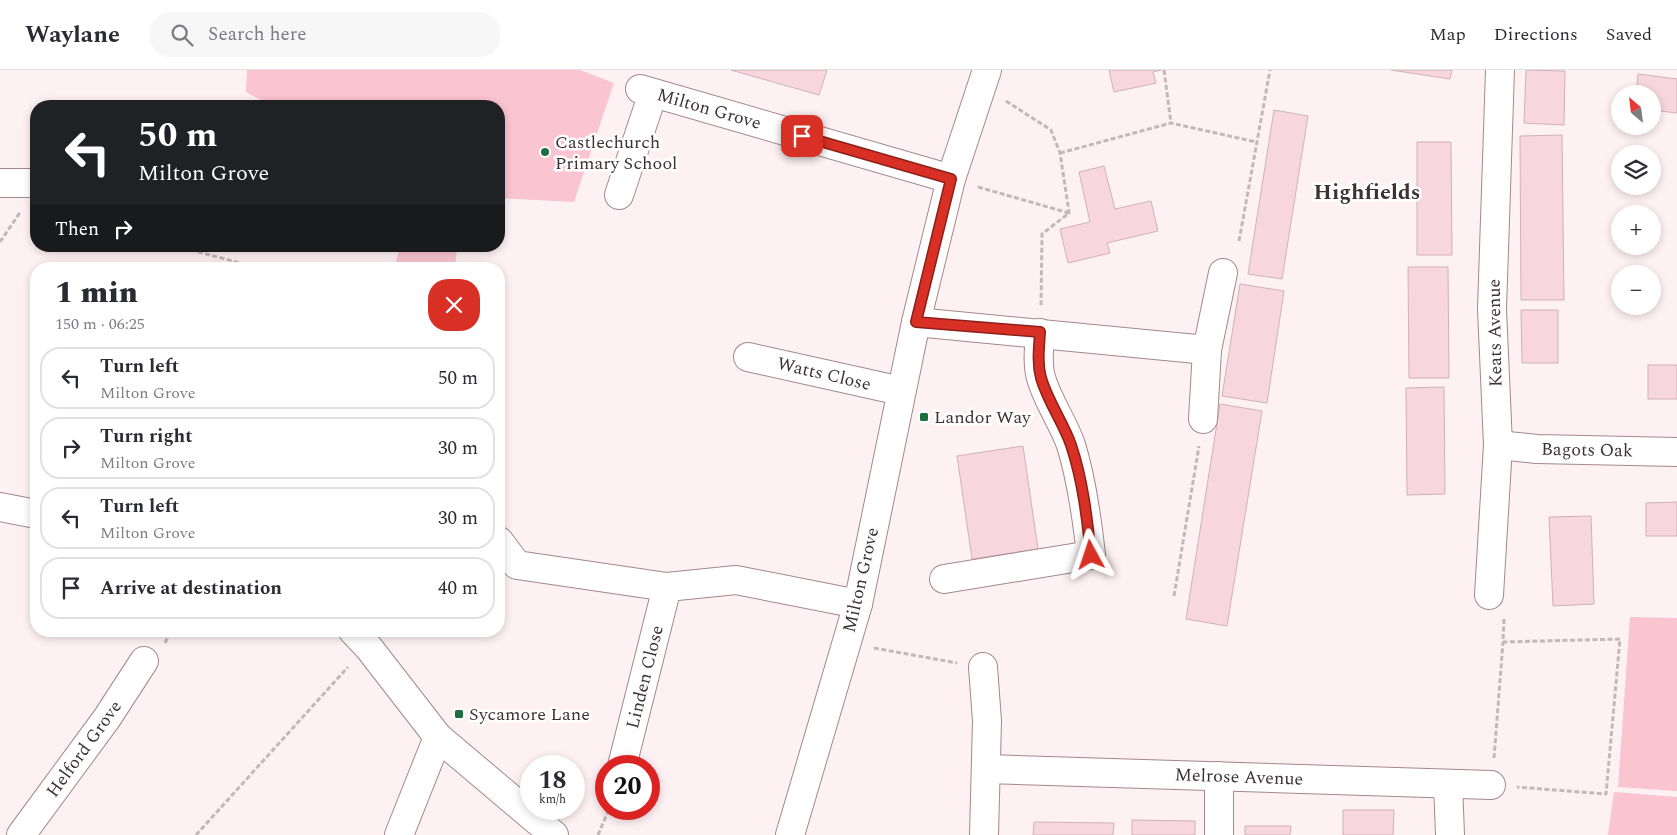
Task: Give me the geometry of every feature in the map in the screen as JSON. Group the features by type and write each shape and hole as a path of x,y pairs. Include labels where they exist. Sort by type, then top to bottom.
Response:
{"street":[{"name":"Keats Avenue","path":"1489,595 1498,445 1492,309 1500,70"},
{"name":"Milton Grove","path":"790,835 858,604 916,322 951,179 985,78"},
{"name":"Milton Grove","path":"619,194 646,91 951,179"},
{"path":"0,183 30,194"},
{"path":"1204,418 1207,350 1223,273"},
{"path":"916,322 1040,332 1207,350"},
{"path":"944,579 1091,555 1087,512 1072,448 1064,426 1052,406 1041,378 1038,363 1040,332"},
{"name":"Watts Close","path":"748,357 901,391"},
{"name":"Bagots Oak","path":"1498,445 1537,450 1677,452"},
{"path":"0,507 30,513"},
{"path":"505,549 517,565 667,587 736,580 858,604"},
{"name":"Linden Close","path":"625,755 667,587"},
{"path":"361,639 438,737 554,835"},
{"name":"Helford Grove","path":"21,835 107,718 144,661"},
{"path":"983,668 987,721 984,835"},
{"path":"399,835 438,737"},
{"name":"Melrose Avenue","path":"986,769 1491,785"},
{"path":"1219,776 1219,835"},
{"path":"1448,784 1450,835"}],"path":[{"path":"1164,70 1171,123"},
{"path":"1239,241 1270,70"},
{"path":"985,78 1051,130 1060,153 1069,213"},
{"path":"1060,153 1171,123 1256,142"},
{"path":"951,179 1069,213"},
{"path":"0,242 30,196"},
{"path":"1040,332 1042,234 1069,213"},
{"path":"199,252 237,262"},
{"path":"1174,596 1204,418"},
{"path":"1489,595 1504,616 1491,785 1606,794 1620,639 1503,642"},
{"path":"196,835 334,680 361,639"},
{"path":"847,644 983,668"},
{"path":"598,835 604,820"}],"shaded area":[{"name":"Castlechurch Primary School","path":"247,70 580,70 614,83 574,202 505,198 505,100 261,100 246,92"},
{"path":"398,252 456,252 456,262 396,262"},
{"path":"1630,617 1677,618 1677,791 1618,787"},
{"path":"1614,792 1677,797 1677,835 1608,835"}],"building":[{"path":"731,70 827,70 819,95"},
{"path":"1109,70 1161,70 1153,72 1156,83 1114,92"},
{"path":"1391,70 1452,70 1450,79"},
{"path":"1526,70 1565,71 1564,125 1524,123"},
{"path":"1638,74 1677,79 1677,113 1661,111 1661,85 1637,85"},
{"path":"1274,110 1308,116 1282,279 1248,274"},
{"path":"1562,135 1564,300 1521,300 1520,136"},
{"path":"1417,142 1451,142 1452,255 1417,255"},
{"path":"1104,166 1115,209 1151,201 1158,231 1107,243 1110,253 1068,263 1060,229 1090,222 1079,172"},
{"path":"1408,267 1448,267 1449,378 1409,378"},
{"path":"1240,284 1284,291 1267,403 1222,396"},
{"path":"1521,310 1558,310 1558,363 1522,363"},
{"path":"1648,365 1677,365 1677,399 1648,399"},
{"path":"1444,387 1445,494 1407,495 1406,388"},
{"path":"1220,404 1262,411 1227,626 1186,619"},
{"path":"1023,446 1038,549 972,559 957,456"},
{"path":"1677,502 1677,536 1646,536 1646,503"},
{"path":"1591,516 1594,604 1553,606 1549,517"},
{"path":"1343,810 1394,810 1393,835 1343,835"},
{"path":"1132,820 1195,821 1195,835 1132,835"},
{"path":"1034,822 1114,823 1113,835 1033,835"},
{"path":"1245,826 1291,826 1290,835 1245,835"}],"place":[{"name":"Castlechurch Primary School","path":"545,152"},
{"name":"Landor Way","path":"924,417"},
{"name":"Sycamore Lane","path":"459,714"}],"district":[{"name":"Highfields","path":"1367,192"}],"route":[{"path":"802,136 951,179 916,322 1040,332 1038,363 1041,378 1052,406 1064,426 1072,448 1087,512 1091,555"}]}
